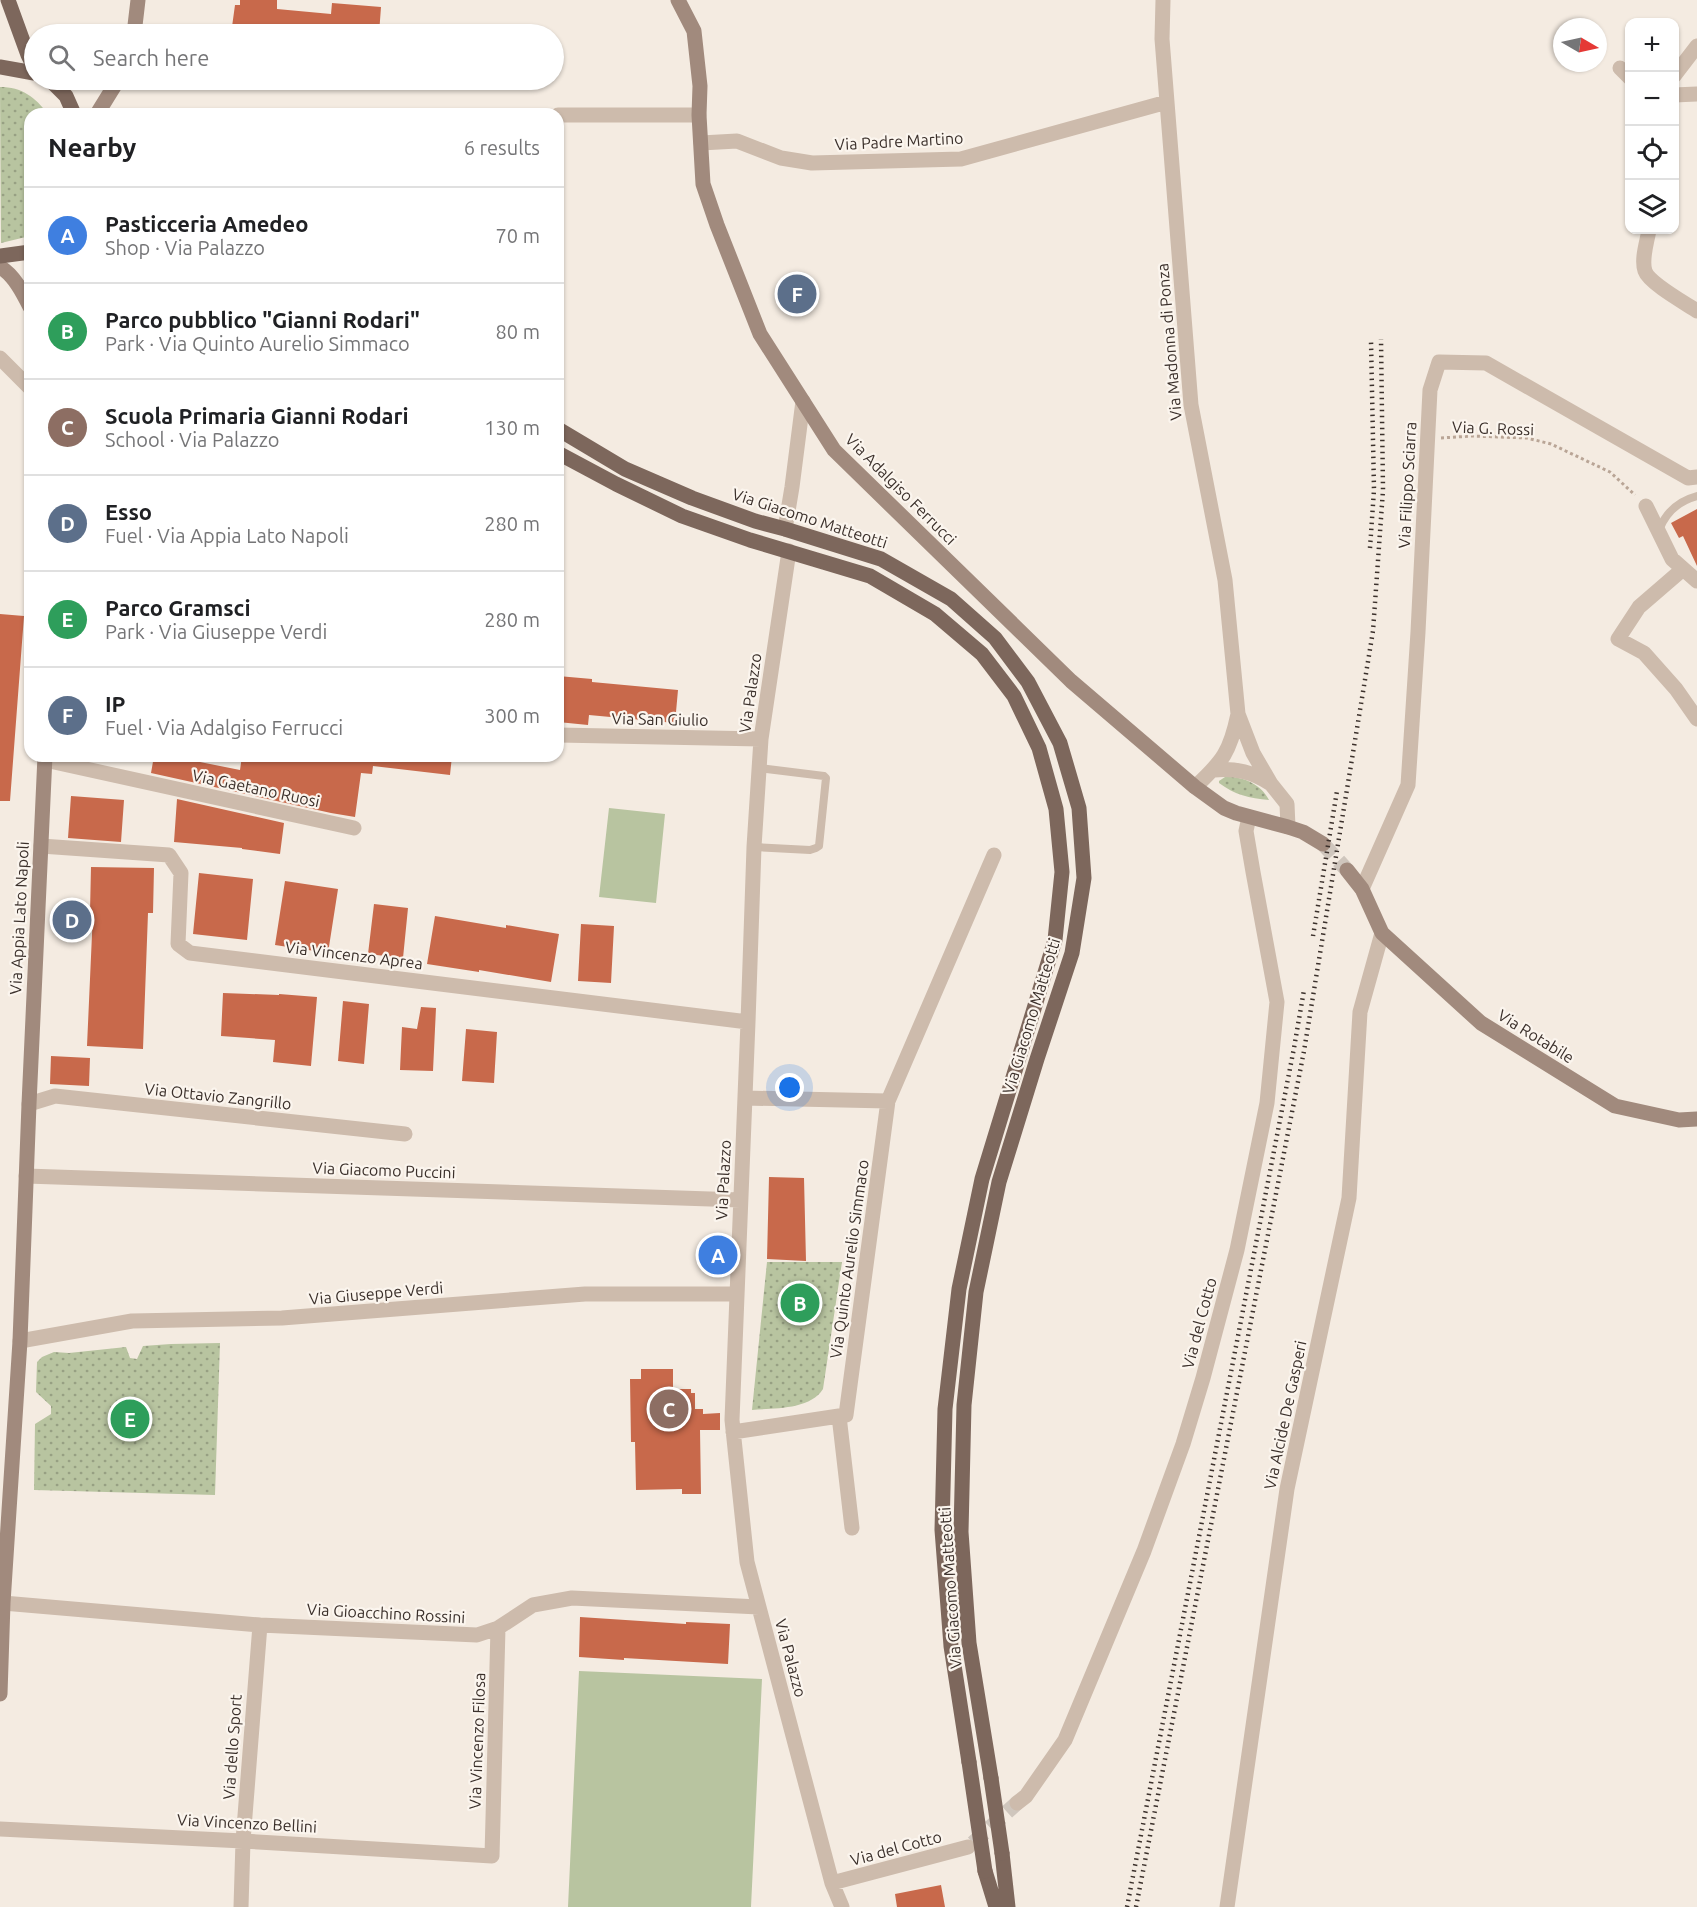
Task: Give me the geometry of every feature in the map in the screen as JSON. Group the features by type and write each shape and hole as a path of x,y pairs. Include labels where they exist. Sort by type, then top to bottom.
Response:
{"main road":[{"path":"0,16 7,0"},
{"path":"7,0 24,45"},
{"path":"0,67 24,71"},
{"path":"60,90 66,96 71,108"},
{"path":"0,256 24,253"},
{"name":"Via Giacomo Matteotti","path":"564,433 625,469 755,521 881,559 951,599 995,638 1028,682 1060,743 1079,807 1084,878 1072,953 999,1182 976,1292 964,1406 961,1532 968,1632 1002,1853 1008,1907"},
{"name":"Via Giacomo Matteotti","path":"564,456 682,516 750,540 870,576 935,614 982,654 1014,696 1039,748 1056,808 1062,872 1055,940 982,1179 959,1289 945,1409 942,1530 951,1646 985,1871 996,1907"}],"street":[{"path":"135,24 138,0"},
{"name":"Via Adalgiso Ferrucci","path":"678,0 694,31 700,86 699,114 703,184 717,225 760,334 834,450 1071,681 1195,787 1224,808 1249,818 1304,832 1323,844"},
{"name":"Via Madonna di Ponza","path":"1163,0 1162,39 1191,405 1225,580 1238,714 1253,753 1271,784 1287,804 1288,827"},
{"path":"1677,72 1697,46"},
{"path":"101,108 112,90"},
{"path":"1679,95 1697,94"},
{"name":"Via Padre Martino","path":"701,144 737,141 781,158 812,163 961,159 1167,102"},
{"path":"564,115 699,114"},
{"path":"1648,234 1644,260 1646,273 1697,311"},
{"path":"0,267 6,270 24,294"},
{"path":"0,358 24,382"},
{"name":"Via Filippo Sciarra","path":"1362,889 1408,785 1430,390 1439,362 1486,363 1688,478 1697,477"},
{"path":"785,529 803,401"},
{"path":"1646,506 1672,559 1697,581"},
{"name":"Via Palazzo","path":"789,551 761,739 759,768 732,1420 747,1562 832,1883 842,1907"},
{"path":"1683,569 1639,607 1618,639 1644,653 1676,689 1697,719"},
{"name":"Via Madonna di Ponza","path":"1195,787 1224,758 1233,739 1238,714"},
{"name":"Via San Giulio","path":"564,735 761,739"},
{"name":"Via Appia Lato Napoli","path":"0,1694 3,1603 20,1341 28,1104 45,762"},
{"name":"Via Gaetano Ruosi","path":"63,762 354,828"},
{"path":"1214,770 1238,770 1261,777 1271,784"},
{"name":"Via del Cotto","path":"1017,1803 1026,1796 1065,1740 1144,1551 1193,1411 1237,1250 1267,1102 1277,1002 1246,831 1249,818"},
{"name":"Via Vincenzo Aprea","path":"41,846 169,855 181,873 178,944 190,953 748,1022"},
{"name":"Via Quinto Aurelio Simmaco","path":"852,1528 839,1416 846,1415 888,1101 994,855"},
{"path":"1347,870 1362,889 1382,933"},
{"name":"Via Rotabile","path":"1382,933 1481,1023 1615,1106 1679,1120 1697,1119"},
{"name":"Via Alcide De Gasperi","path":"1227,1907 1287,1489 1349,1198 1360,1012 1382,933"},
{"name":"Via Ottavio Zangrillo","path":"28,1104 55,1096 405,1134"},
{"path":"745,1098 888,1101"},
{"name":"Via Giacomo Puccini","path":"26,1176 740,1200"},
{"name":"Via Giuseppe Verdi","path":"20,1341 132,1321 282,1318 585,1294 736,1294"},
{"path":"733,1432 839,1416"},
{"name":"Via Gioacchino Rossini","path":"3,1603 260,1625 477,1635 498,1628 533,1605 572,1598 759,1607"},
{"name":"Via dello Sport","path":"241,1907 243,1840 260,1625"},
{"name":"Via Vincenzo Filosa","path":"492,1856 498,1628"},
{"name":"Via Vincenzo Bellini","path":"0,1829 243,1840 492,1856"},
{"name":"Via del Cotto","path":"832,1883 968,1847"}],"lane":[{"path":"1659,530 1664,517 1675,506 1697,496"},
{"path":"754,847 810,850 819,846 826,778 759,768"}],"path":[{"name":"Via G. Rossi","path":"1428,439 1472,436 1527,438 1551,444 1610,472 1646,506"}],"green space":[{"path":"0,87 8,87 27,94 43,108 24,108 24,237 1,243"},
{"path":"1225,777 1251,782 1266,794 1269,800 1249,797 1231,790 1219,783"},
{"path":"609,808 665,814 656,903 599,897"},
{"path":"767,1262 842,1262 823,1389 810,1401 791,1407 752,1410"},
{"path":"220,1343 215,1495 34,1490 35,1424 51,1414 51,1406 36,1392 37,1362 42,1357 54,1352 69,1353 126,1347 130,1358 137,1359 143,1346"},
{"path":"579,1671 762,1679 751,1907 568,1907"}],"building":[{"path":"240,0 277,0 277,9 331,14 332,3 381,7 380,24 232,24 235,5 240,5"},
{"path":"1697,509 1697,566 1683,536 1679,538 1671,523"},
{"path":"0,614 24,616 10,801 0,801"},
{"path":"564,677 592,679 592,682 678,690 675,723 589,715 588,725 564,723"},
{"path":"153,762 200,762 240,770 241,762 451,762 450,775 373,766 372,774 361,773 355,817 151,773"},
{"path":"71,796 124,800 121,842 68,838"},
{"path":"177,799 284,823 280,854 174,842"},
{"path":"91,867 154,868 153,913 148,913 143,1049 87,1046 93,912 90,912"},
{"path":"199,873 253,879 247,940 193,934"},
{"path":"285,881 338,889 328,953 275,945"},
{"path":"374,904 408,908 403,958 368,954"},
{"path":"435,916 559,934 551,982 427,964"},
{"path":"581,924 614,926 611,983 578,981"},
{"path":"223,993 317,997 311,1066 273,1062 275,1040 221,1036"},
{"path":"343,1001 369,1004 364,1064 338,1061"},
{"path":"421,1007 436,1008 433,1071 400,1070 402,1027 417,1029"},
{"path":"466,1029 497,1032 494,1083 462,1081"},
{"path":"51,1056 90,1058 89,1086 50,1084"},
{"path":"769,1177 804,1178 806,1261 767,1259"},
{"path":"641,1369 673,1369 673,1389 691,1389 691,1393 695,1393 695,1409 703,1409 703,1414 720,1413 720,1430 700,1430 701,1494 682,1494 682,1489 636,1490 635,1442 631,1442 630,1379 641,1379"},
{"path":"580,1617 686,1624 686,1622 730,1624 728,1664 579,1657"},
{"path":"941,1885 945,1907 897,1907 895,1894"}],"tunnel":[{"path":"1323,844 1347,870"},
{"path":"973,1843 1017,1803"}],"railway":[{"path":"1136,1907 1304,1051 1373,631 1383,490 1381,339"},
{"path":"1370,548 1374,490 1371,341"},
{"path":"1313,936 1337,791"},
{"path":"1127,1907 1304,990"}],"place":[{"name":"IP","path":"797,294"},
{"name":"Esso","path":"72,920"},
{"name":"Pasticceria Amedeo","path":"718,1255"},
{"name":"Parco pubblico \"Gianni Rodari\"","path":"800,1303"},
{"name":"Scuola Primaria Gianni Rodari","path":"669,1409"},
{"name":"Parco Gramsci","path":"130,1419"}]}
